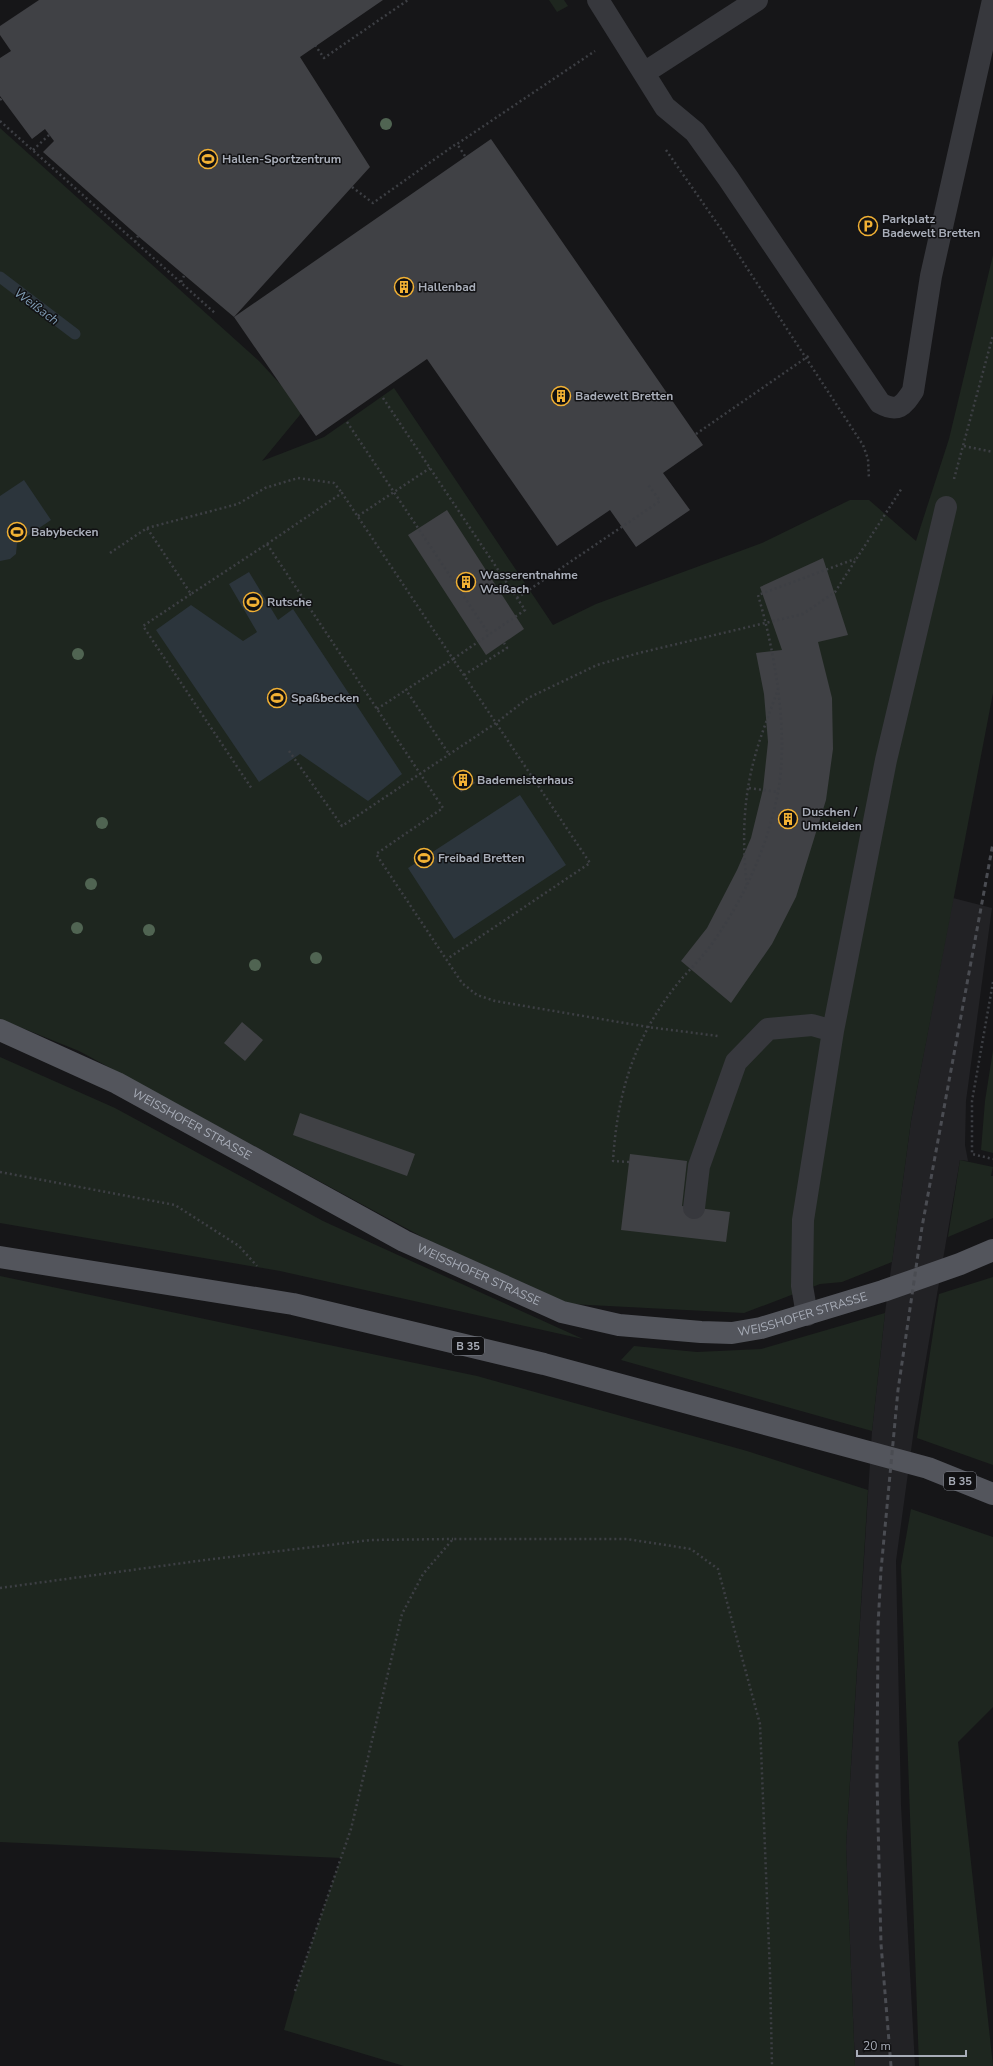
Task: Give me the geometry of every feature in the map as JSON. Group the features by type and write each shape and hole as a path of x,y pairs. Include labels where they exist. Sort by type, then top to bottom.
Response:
{"main road":[{"name":"WEISSHOFER STRASSE","path":"0,1030 117,1083 404,1240 562,1312 619,1325 717,1333 732,1333 761,1328 807,1315 960,1264 993,1250"},
{"name":"B 35","path":"0,1257 293,1304 536,1362 928,1468 993,1494"}],"lane":[{"path":"598,0 665,107 695,132 728,178 880,403 888,408 896,409 904,404 913,390 931,276 993,0"},
{"path":"644,73 757,0"},
{"path":"807,1315 802,1286 803,1220 833,1031 886,760 946,507"},
{"path":"694,1208 699,1166 736,1062 768,1029 812,1025 833,1031"}],"path":[{"path":"315,45 324,58 408,0"},
{"path":"352,187 373,203 457,144 600,48"},
{"path":"0,120 216,314"},
{"path":"33,150 49,135"},
{"path":"457,144 465,156"},
{"path":"136,242 138,236"},
{"path":"728,239 863,445 868,459 869,478"},
{"path":"181,282 184,276"},
{"path":"946,507 964,446 993,335"},
{"path":"696,434 806,358"},
{"path":"377,709 525,610 382,398"},
{"path":"347,422 489,634"},
{"path":"964,446 993,452"},
{"path":"358,516 430,468"},
{"path":"110,553 147,528 238,504 265,488 298,478 334,484 342,493 590,863 447,959"},
{"path":"517,598 660,501 648,483"},
{"path":"289,751 342,826 496,723 528,698 597,665 639,653 803,614 835,592 902,488"},
{"path":"252,789 143,626 342,493"},
{"path":"147,528 192,594"},
{"path":"267,544 443,808 376,854 462,983 477,995 495,1001 648,1028 726,1037"},
{"path":"629,1162 613,1161 614,1134 620,1098 631,1062 648,1028 671,992 715,940 747,886 770,827 778,792 781,743 781,708 766,624 758,595 856,558"},
{"path":"464,675 507,648 504,643"},
{"path":"747,886 743,854 749,788 754,759 778,689"},
{"path":"406,690 449,754"},
{"path":"749,788 778,792"},
{"path":"993,982 972,1101 972,1154 993,1159"},
{"path":"0,1172 175,1205 239,1246 260,1269"},
{"path":"295,1991 351,1829 402,1614 423,1574 453,1539"},
{"path":"0,1588 204,1560 371,1540 627,1540 691,1549 718,1569 760,1724 770,1973 772,2066"}],"shaded area":[{"path":"549,0 564,0 568,6 557,12"},
{"name":"Freibad Bretten","path":"0,128 259,361 304,410 262,461 324,437 394,388 553,625 596,604 762,543 850,500 869,500 916,541 949,439 993,255 993,693 911,1121 892,1262 842,1282 820,1284 744,1313 570,1304 426,1239 79,1051 0,1019"},
{"name":"Babybecken","path":"24,480 51,520 17,543 16,554 10,559 0,561 0,496"},
{"name":"Spaßbecken","path":"249,572 278,620 293,609 402,774 368,801 300,754 259,782 156,630 191,605 243,641 257,632 229,584"},
{"path":"520,795 566,865 454,939 408,868"},
{"path":"953,898 992,908 966,1101 965,1145 968,1161 960,1160 914,1429 896,1561 901,1805 915,2066 855,2066 846,1846 872,1431 885,1313 911,1121"},
{"path":"993,1050 993,1153 981,1150 985,1101"},
{"path":"0,1057 115,1108 323,1221 583,1339 280,1271 0,1223"},
{"path":"960,1160 993,1167 991,1176 993,1176 993,1218 948,1237"},
{"path":"0,1276 477,1376 747,1451 868,1490 846,1846 855,2066 404,2066 284,2030 295,1991 341,1858 0,1842"},
{"path":"993,1277 993,1465 917,1438 939,1294"},
{"path":"885,1313 872,1431 621,1360 634,1346 697,1352 761,1349"},
{"path":"911,1509 993,1537 993,1707 958,1742 993,2066 919,2066 901,1566"}],"building":[{"name":"Hallen-Sportzentrum","path":"39,0 383,0 300,57 370,167 234,317 138,236 43,152 54,141 45,129 32,139 0,96 0,58 11,51 0,35 0,26"},
{"path":"491,139 703,445 663,473 690,510 636,547 610,510 557,546 427,359 316,436 234,317"},
{"name":"Wasserentnahme Weißach","path":"447,510 524,629 486,655 408,535"},
{"name":"Duschen / Umkleiden","path":"823,558 848,635 818,642 832,698 833,749 826,800 796,897 772,944 731,1003 681,961 707,928 737,870 751,838 763,789 768,742 764,694 756,653 782,650 760,587"},
{"name":"Bademeisterhaus","path":"464,769 475,783 461,792 451,777"},
{"path":"242,1022 263,1040 245,1061 224,1043"},
{"path":"300,1113 415,1154 407,1176 293,1135"},
{"path":"630,1154 687,1161 682,1206 730,1212 726,1242 621,1230"}],"waterway":[{"name":"Weißach","path":"0,277 75,334"}],"railway":[{"path":"891,2066 881,1944 877,1782 878,1626 881,1570 898,1390 922,1227 993,843"}],"place":[{"name":"Hallen-Sportzentrum","path":"208,159"},
{"name":"Parkplatz Badewelt Bretten","path":"868,226"},
{"name":"Hallenbad","path":"404,287"},
{"name":"Badewelt Bretten","path":"561,396"},
{"name":"Babybecken","path":"17,532"},
{"name":"Wasserentnahme Weißach","path":"466,582"},
{"name":"Rutsche","path":"253,602"},
{"name":"Spaßbecken","path":"277,698"},
{"name":"Bademeisterhaus","path":"463,780"},
{"name":"Duschen / Umkleiden","path":"788,819"},
{"name":"Freibad Bretten","path":"424,858"}]}
